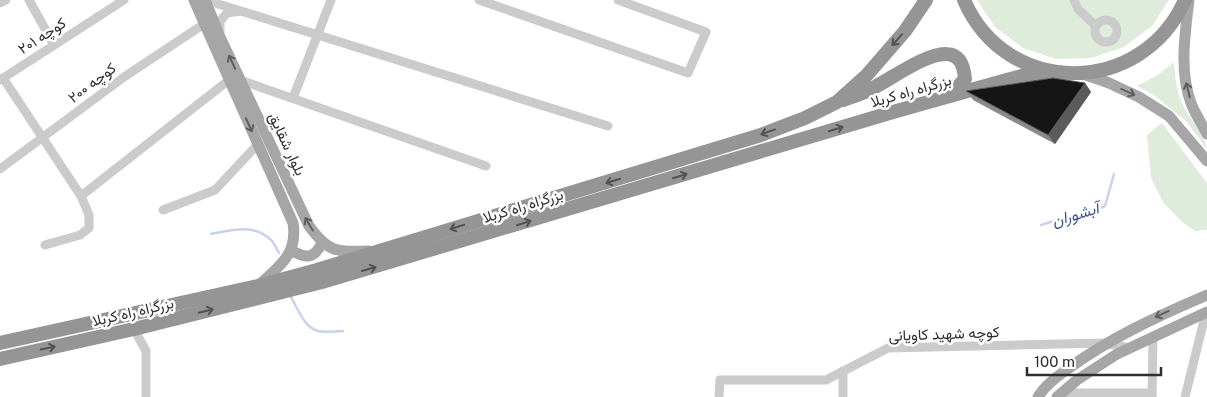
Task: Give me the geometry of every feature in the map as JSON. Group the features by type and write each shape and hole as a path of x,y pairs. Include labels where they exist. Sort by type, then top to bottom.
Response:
{"highway":[{"name":"بزرگراه راه کربلا","path":"0,343 258,286 761,135 805,118 837,102 866,76 905,31 926,0"},
{"path":"964,0 971,16 992,42 1019,61 1051,72 1083,74 1111,68 1138,56 1161,38 1187,0"},
{"path":"837,102 866,92 932,56 947,54 959,58 964,68 964,79 957,88 894,112"},
{"name":"بزرگراه راه کربلا","path":"0,359 134,329 350,274 894,112 1003,81 1051,72"}],"main road":[{"name":"بلوار شقایق","path":"194,0 204,24 303,215 322,243"},
{"name":"بلوار شقایق","path":"205,0 258,144 293,223 294,241 292,250"},
{"path":"1187,0 1184,59 1186,83 1191,104 1207,134"},
{"path":"1083,74 1109,82 1139,97 1169,116 1207,161"},
{"path":"258,286 292,250 302,256 310,256 318,251 322,243 332,249 356,251 381,250"},
{"path":"1038,397 1052,380 1104,344 1151,319 1207,294"},
{"path":"1059,395 1077,380 1116,354 1207,312"}],"street":[{"path":"0,3 6,0"},
{"path":"29,0 54,45"},
{"name":"کوچه ۲۰۱","path":"2,79 124,0"},
{"path":"213,0 218,4 608,126"},
{"path":"293,98 330,0"},
{"path":"479,0 688,73 706,32 618,0"},
{"path":"1074,0 1078,9 1096,26"},
{"path":"220,37 220,21 226,13 241,11"},
{"name":"کوچه ۲۰۰","path":"0,169 124,77 204,24"},
{"path":"2,79 43,137 81,196 89,215 89,228 80,235 45,245"},
{"path":"81,196 234,80 293,98 486,166"},
{"path":"163,210 215,190 258,144"},
{"path":"1184,397 1207,312"},
{"path":"134,329 146,351 146,397"},
{"path":"1059,395 1152,395 1153,337"},
{"name":"کوچه شهید کاویانی","path":"719,397 720,380 826,380 888,348 1104,344 1130,348"},
{"path":"843,371 843,397"}],"green space":[{"path":"977,0 1169,0 1152,26 1124,47 1091,58 1056,59 1023,48 995,27"},
{"path":"1174,62 1181,101 1204,139 1207,149 1186,121 1154,95 1137,86 1159,74"},
{"path":"1162,123 1207,183 1207,230 1195,231 1182,222 1163,202 1151,178 1147,135"}],"building":[{"path":"1053,78 1085,83 1048,135 966,91"}],"waterway":[{"name":"آبشوران","path":"1041,225 1060,219 1077,217 1105,206 1114,174"},
{"name":"آبشوران","path":"211,234 242,229 257,231 271,240 279,253"},
{"name":"آبشوران","path":"291,297 302,317 313,329 324,332 343,331"}]}
